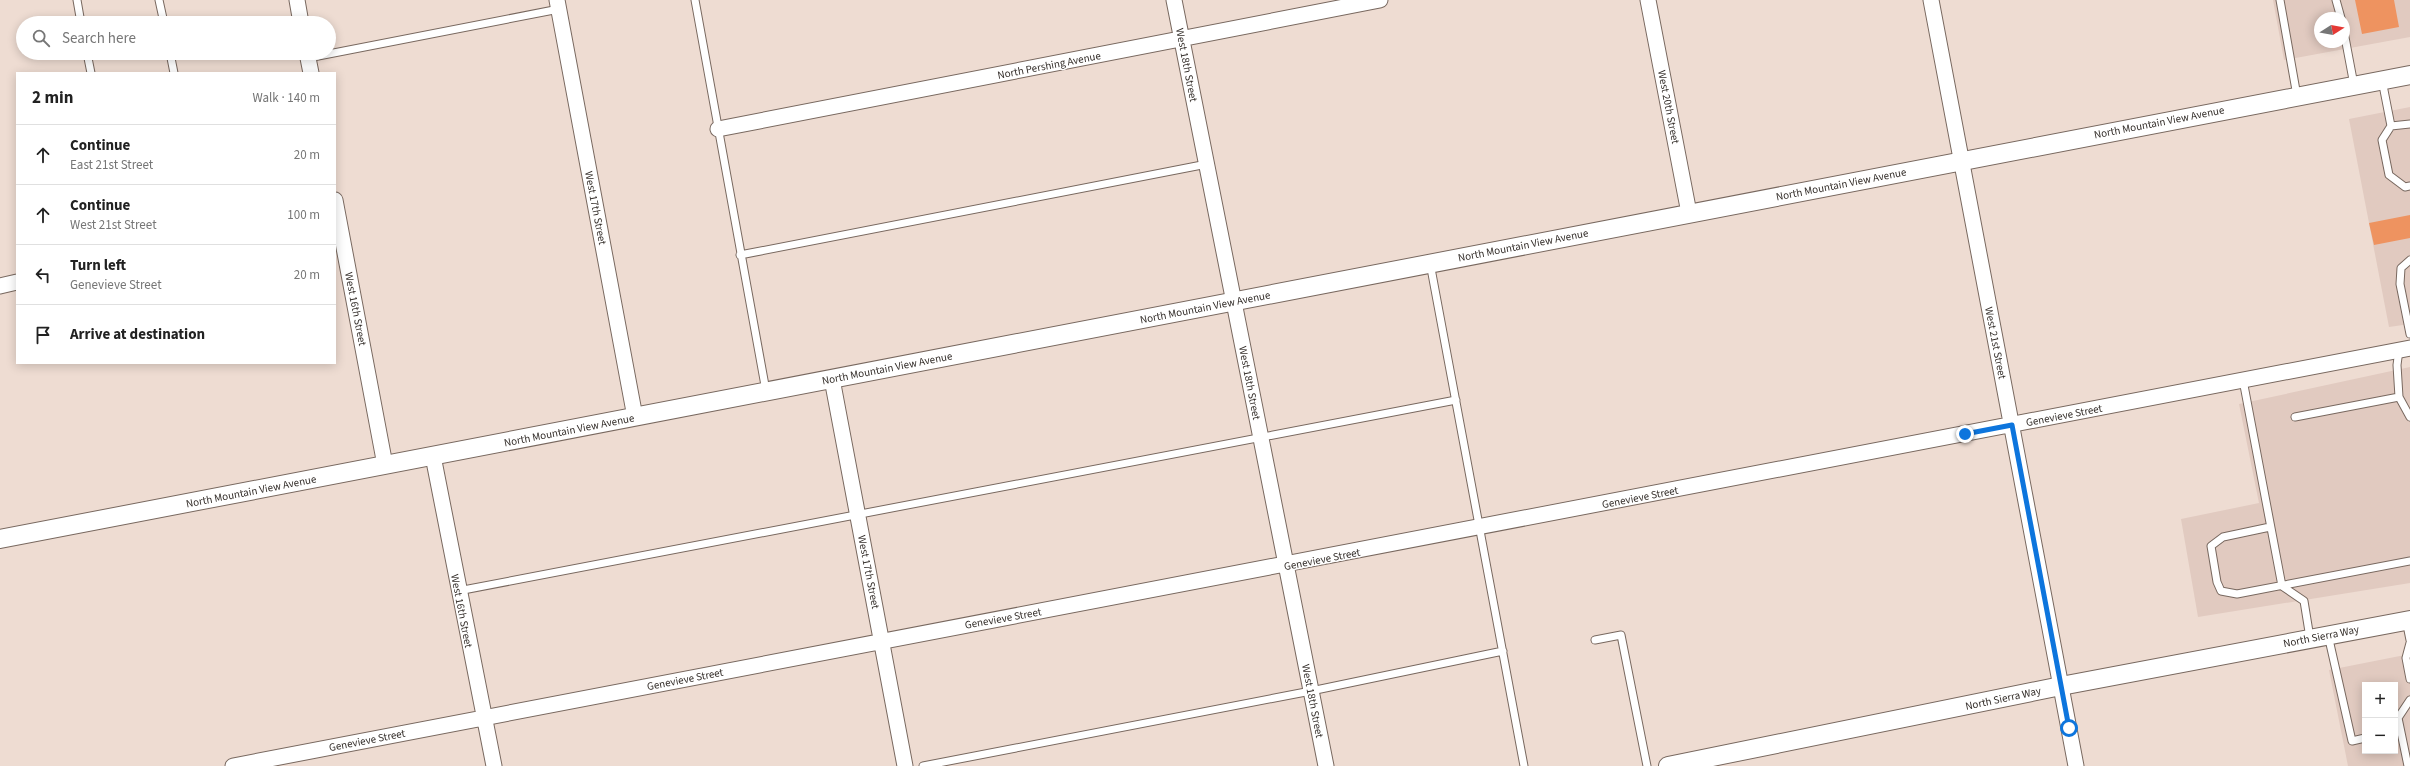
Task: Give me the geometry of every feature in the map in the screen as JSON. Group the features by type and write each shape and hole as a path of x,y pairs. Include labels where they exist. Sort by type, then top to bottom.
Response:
{"street":[{"path":"297,0 300,16"},
{"name":"West 18th Street","path":"1174,0 1326,766"},
{"name":"North Pershing Avenue","path":"718,129 1380,0"},
{"name":"West 20th Street","path":"1648,0 1689,213"},
{"name":"West 21st Street","path":"1931,0 2076,766"},
{"name":"West 17th Street","path":"558,4 635,417"},
{"path":"308,60 311,72"},
{"name":"North Mountain View Avenue","path":"0,539 2382,79 2410,75"},
{"name":"West 16th Street","path":"336,210 385,465"},
{"path":"0,286 16,282"},
{"name":"Genevieve Street","path":"233,766 882,640 1286,566 2405,349"},
{"name":"West 17th Street","path":"832,379 905,766"},
{"name":"West 16th Street","path":"433,456 458,591 494,766"},
{"name":"North Sierra Way","path":"1668,766 2061,686 2408,620"}],"lane":[{"path":"77,0 80,16"},
{"path":"159,0 162,16"},
{"path":"695,0 766,392"},
{"path":"2280,0 2297,96"},
{"path":"2336,0 2339,12"},
{"path":"336,50 558,4"},
{"path":"2347,48 2354,85"},
{"path":"89,60 92,72"},
{"path":"171,60 174,72"},
{"path":"2382,79 2391,126 2382,140 2389,175 2405,186 2410,186"},
{"path":"2391,126 2410,124"},
{"path":"740,255 1207,164"},
{"path":"2410,260 2401,268 2400,284 2410,334"},
{"path":"1430,263 1524,766"},
{"path":"2405,349 2397,365 2399,397 2410,417"},
{"path":"2242,380 2282,586 2304,601 2310,638"},
{"path":"2295,417 2399,397"},
{"path":"458,591 858,514 1261,439 1456,400"},
{"path":"2270,527 2222,537 2211,546 2217,582 2221,592 2237,594 2410,561"},
{"path":"2408,620 2410,642 2406,658 2410,679"},
{"path":"1595,640 1621,635 1646,766"},
{"path":"2328,635 2352,741 2362,739"},
{"path":"923,766 1311,691 1503,651"},
{"path":"2398,718 2410,700"},
{"path":"2398,730 2408,766"}],"shaded area":[{"path":"2273,0 2410,0 2410,37 2350,48 2350,12 2314,12 2314,48 2350,48 2284,60"},
{"path":"2410,107 2410,324 2389,327 2349,119"},
{"path":"2410,367 2410,583 2198,617 2181,519 2259,503 2239,404"},
{"path":"2410,654 2410,766 2348,766 2329,670"}],"building":[{"path":"2355,0 2394,0 2399,27 2362,34"},
{"path":"2410,215 2410,238 2374,245 2369,223"}],"route":[{"path":"1965,434 2012,425 2069,728"}]}
